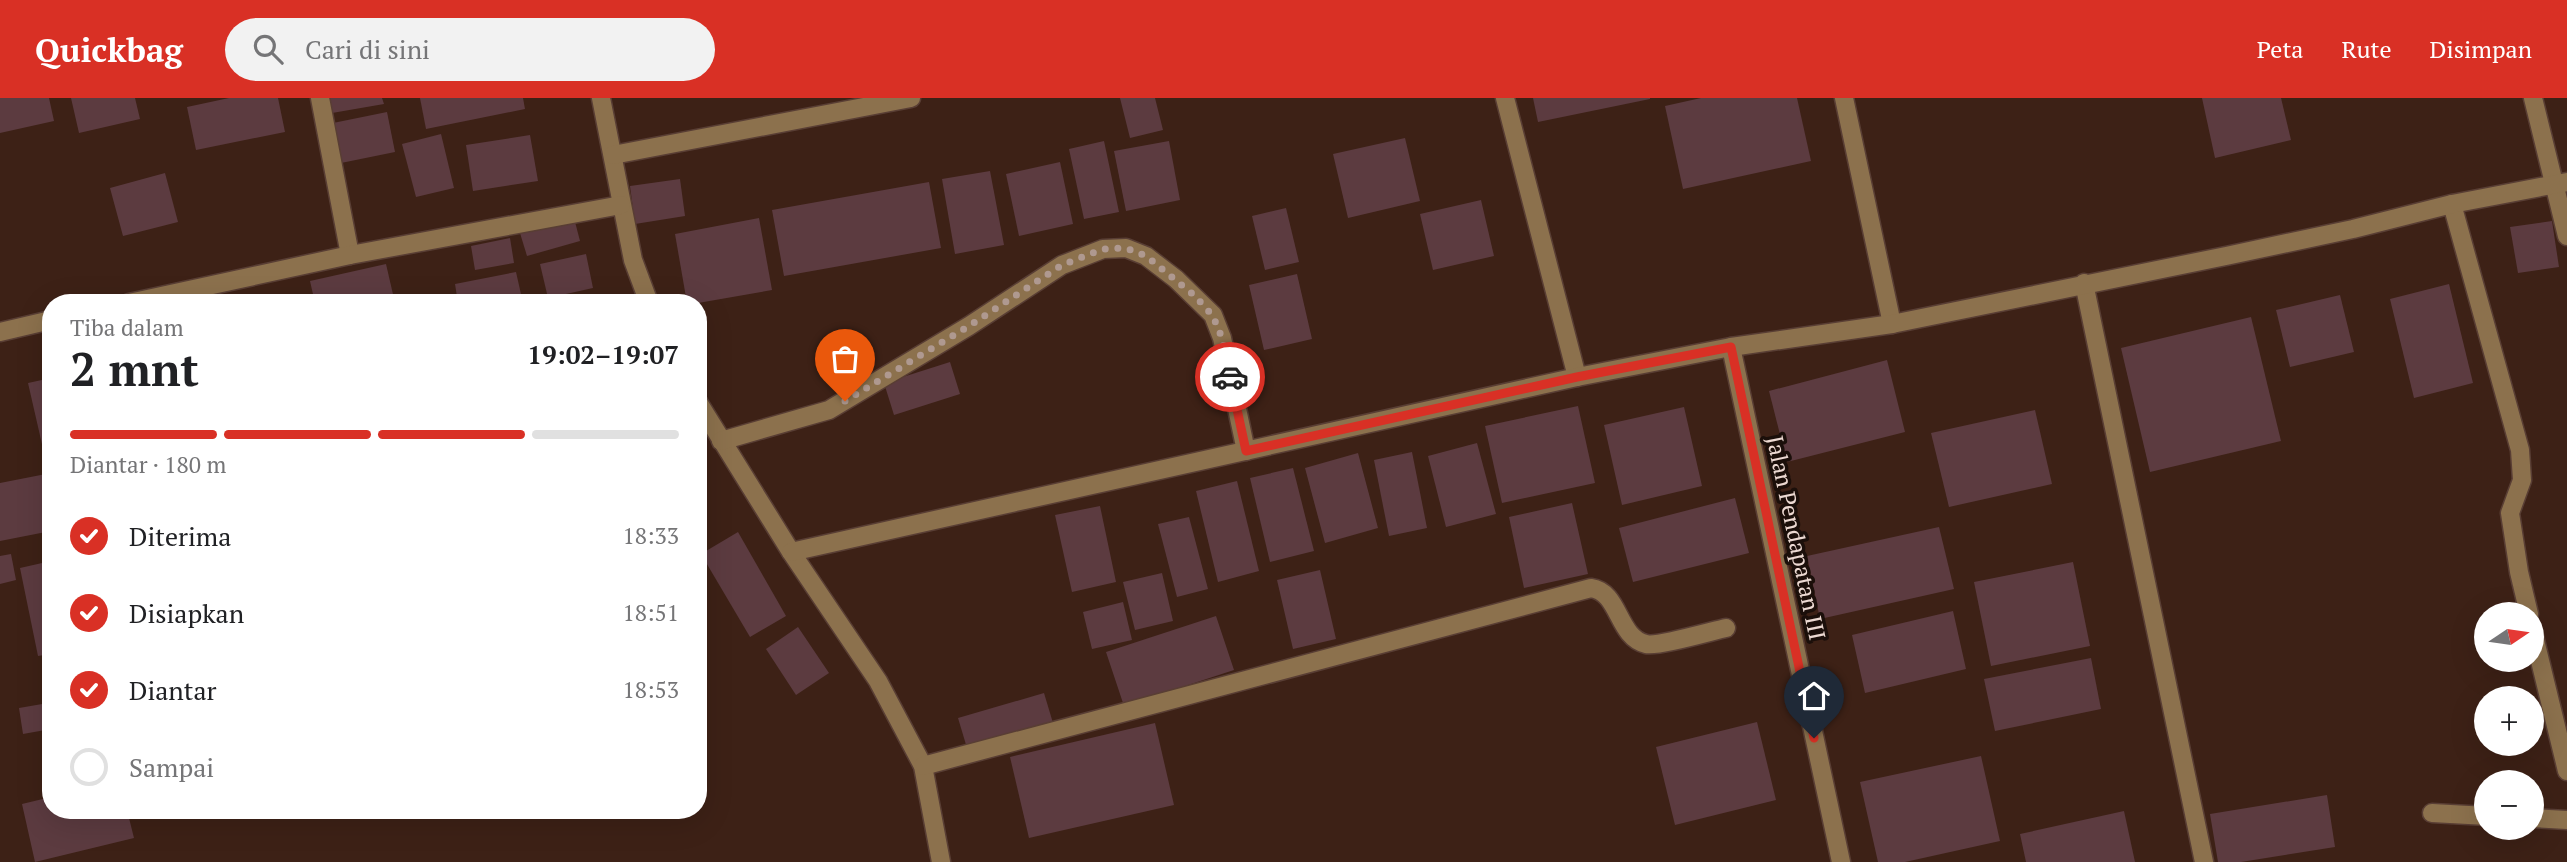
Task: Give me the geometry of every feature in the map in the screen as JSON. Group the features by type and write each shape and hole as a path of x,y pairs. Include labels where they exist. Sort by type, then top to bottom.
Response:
{"street":[{"path":"320,98 350,256"},
{"path":"601,98 633,260 646,294"},
{"path":"613,155 911,98"},
{"path":"1505,98 1577,377"},
{"path":"1844,98 1892,324"},
{"path":"2533,98 2560,183 2567,236"},
{"path":"791,552 1577,377 1731,347 1892,324 2353,229 2452,204 2560,183"},
{"path":"2452,204 2520,450 2522,480 2510,513 2526,602"},
{"path":"203,294 350,256 621,205"},
{"path":"721,441 830,410 969,326 1062,265 1103,249 1126,248 1146,256 1176,279 1213,316 1222,338 1246,451"},
{"path":"2084,283 2204,862"},
{"path":"0,332 42,322"},
{"name":"Jalan Pendapatan III","path":"1731,347 1841,862"},
{"path":"707,417 791,552 878,681 923,766 941,862"},
{"path":"923,766 1591,588 1608,597 1632,637 1647,645 1727,628"},
{"path":"2543,672 2567,771"},
{"path":"2432,813 2474,815"},
{"path":"2544,819 2567,820"}],"building":[{"path":"0,98 49,98 54,121 0,133"},
{"path":"71,98 135,98 140,119 79,133"},
{"path":"229,98 278,98 285,132 196,150 187,107"},
{"path":"329,98 382,98 384,104 332,113"},
{"path":"420,98 523,98 525,109 426,129"},
{"path":"1120,98 1155,98 1163,130 1130,138"},
{"path":"1533,98 1650,98 1650,99 1538,122"},
{"path":"1701,98 1797,98 1811,161 1683,189 1665,106"},
{"path":"2202,98 2281,98 2291,140 2215,158"},
{"path":"387,112 395,152 341,163 333,123"},
{"path":"441,134 454,188 416,197 402,144"},
{"path":"530,135 538,181 473,191 466,145"},
{"path":"1405,138 1420,201 1348,218 1333,154"},
{"path":"1104,141 1119,212 1084,219 1069,149"},
{"path":"1169,141 1180,200 1126,211 1114,151"},
{"path":"1060,162 1073,224 1019,236 1006,174"},
{"path":"990,171 1004,245 955,254 942,179"},
{"path":"165,173 178,222 123,236 110,188"},
{"path":"680,179 685,216 635,224 630,186"},
{"path":"929,182 941,248 784,276 772,210"},
{"path":"1481,200 1494,256 1433,270 1420,214"},
{"path":"1286,208 1299,262 1265,270 1252,216"},
{"path":"574,218 580,241 527,256 520,233"},
{"path":"759,218 772,290 707,301 707,294 685,294 675,234"},
{"path":"2552,221 2559,267 2518,273 2510,227"},
{"path":"510,238 514,263 475,270 471,246"},
{"path":"586,254 593,288 566,294 547,294 540,264"},
{"path":"386,264 393,294 313,294 310,281"},
{"path":"516,272 521,294 457,294 455,284"},
{"path":"1297,274 1312,339 1264,350 1249,285"},
{"path":"2449,284 2473,383 2414,398 2390,299"},
{"path":"2340,295 2354,352 2290,367 2276,310"},
{"path":"2251,317 2281,441 2150,472 2121,348"},
{"path":"1887,360 1905,432 1787,462 1769,391"},
{"path":"950,362 960,394 894,415 884,383"},
{"path":"42,380 42,444 28,383"},
{"path":"1578,406 1595,483 1502,503 1485,426"},
{"path":"1684,407 1702,486 1622,505 1604,425"},
{"path":"2035,410 2052,484 1949,507 1931,433"},
{"path":"1477,443 1496,514 1446,527 1428,456"},
{"path":"1412,452 1427,528 1389,536 1374,460"},
{"path":"1358,453 1378,528 1325,543 1305,468"},
{"path":"1293,468 1314,551 1270,562 1250,478"},
{"path":"42,475 42,533 0,541 0,483"},
{"path":"1237,481 1259,571 1218,582 1196,491"},
{"path":"1735,498 1749,553 1633,582 1619,528"},
{"path":"1572,503 1588,574 1524,588 1509,517"},
{"path":"1100,506 1116,582 1072,592 1055,515"},
{"path":"1189,517 1208,589 1177,597 1158,524"},
{"path":"1939,527 1954,589 1820,619 1807,556"},
{"path":"738,532 786,616 750,637 707,564 707,550"},
{"path":"11,554 16,580 0,584 0,556"},
{"path":"2073,562 2090,646 1991,666 1974,582"},
{"path":"42,563 42,655 38,656 20,568"},
{"path":"1320,570 1336,639 1293,649 1277,580"},
{"path":"1162,573 1173,621 1135,630 1123,582"},
{"path":"1123,602 1132,640 1092,649 1083,612"},
{"path":"1953,611 1966,669 1865,693 1852,635"},
{"path":"1216,616 1234,670 1124,706 1106,652"},
{"path":"798,627 829,673 796,695 766,649"},
{"path":"2091,658 2101,709 1995,731 1984,679"},
{"path":"1044,693 1053,723 967,748 958,718"},
{"path":"42,704 42,731 23,734 19,708"},
{"path":"1757,722 1776,800 1675,825 1656,747"},
{"path":"1155,723 1174,805 1029,838 1010,757"},
{"path":"1981,756 2000,841 1905,862 1878,862 1860,782"},
{"path":"2327,795 2335,847 2241,862 2218,862 2210,814"},
{"path":"42,799 42,819 129,819 134,838 35,862 22,804"},
{"path":"2124,811 2135,862 2026,862 2020,834"}],"way so far":[{"path":"845,401 969,326 1062,265 1103,249 1126,248 1146,256 1194,295 1213,316 1222,338 1230,377"}],"route":[{"path":"1230,377 1246,451 1577,377 1731,347 1814,738"}]}
